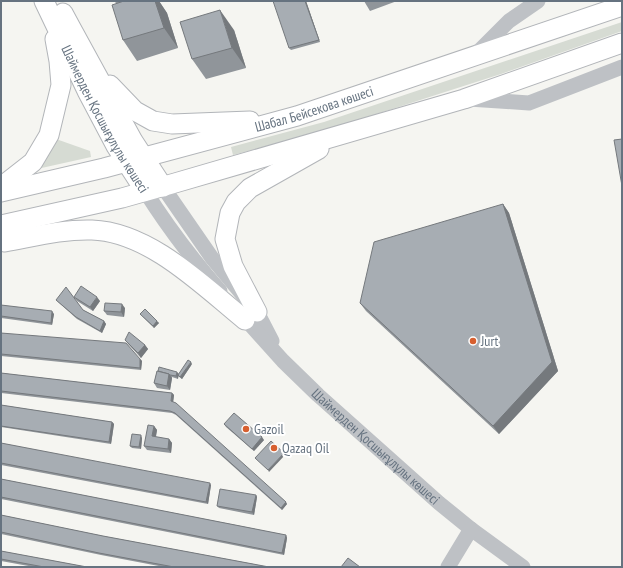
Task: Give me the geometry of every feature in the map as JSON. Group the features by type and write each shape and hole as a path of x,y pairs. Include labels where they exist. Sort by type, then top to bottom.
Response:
{"main road":[{"name":"Шаймерден Қосшығұлұлы көшесі","path":"44,1 70,26 133,141 135,160"},
{"name":"Шабал Бейсекова көшесі","path":"1,192 135,160 281,120 622,6"},
{"name":"Шаймерден Қосшығұлұлы көшесі","path":"55,10 87,91 116,146 135,160 154,189"},
{"path":"1,187 32,162 49,135 61,84 55,10"},
{"path":"1,225 154,189 464,99 622,43"},
{"path":"93,67 135,111 153,121 172,124 281,120"},
{"path":"251,316 225,240 230,213 236,202 250,188 347,133"},
{"path":"1,241 5,242 66,231 94,230 120,235 139,242 162,254 251,316"}],"street":[{"path":"473,57 509,21 538,1"},
{"path":"464,99 529,103 622,66"},
{"name":"Шаймерден Қосшығұлұлы көшесі","path":"154,189 212,258 283,361 318,395 427,493 471,529 523,567"},
{"path":"448,567 471,529"}],"shaded area":[{"path":"622,22 622,31 501,74 327,130 233,155 231,147 324,122"},
{"path":"56,139 90,151 91,157 37,169"}],"building":[{"path":"124,1 155,1 164,28 123,40 112,5"},
{"path":"273,1 305,1 319,40 289,48"},
{"path":"220,10 232,48 192,59 180,22"},
{"path":"622,139 622,186 614,140"},
{"name":"Jurt","path":"503,204 552,362 493,426 360,303 374,242"},
{"path":"81,286 97,297 90,307 74,297"},
{"path":"66,287 83,310 104,321 100,331 76,317 56,300"},
{"path":"105,303 122,304 121,312 104,311"},
{"path":"1,305 52,311 51,323 1,316"},
{"path":"145,309 157,321 153,326 140,314"},
{"path":"129,332 145,345 138,353 125,340"},
{"path":"1,333 126,343 140,359 140,368 1,354"},
{"path":"188,360 191,362 180,377 178,375"},
{"path":"159,367 177,372 176,376 158,371"},
{"path":"157,371 169,374 167,386 154,383"},
{"path":"1,373 172,393 171,401 176,403 286,502 281,508 175,413 170,411 1,391"},
{"path":"1,405 112,422 109,442 1,426"},
{"path":"234,413 262,437 252,449 224,424"},
{"path":"148,425 154,426 152,436 169,439 168,449 144,446"},
{"path":"132,434 141,435 139,447 130,446"},
{"path":"271,441 284,453 268,470 255,458"},
{"path":"1,443 210,483 206,502 1,463"},
{"path":"1,479 286,535 282,553 1,497"},
{"path":"220,489 256,495 252,512 217,506"},
{"path":"1,515 269,567 174,567 99,553 1,532"},
{"path":"1,551 87,567 44,567 1,559"},
{"path":"348,558 360,567 341,567"}],"place":[{"name":"Jurt","path":"473,341"},
{"name":"Gazoil","path":"246,429"},
{"name":"Qazaq Oil","path":"274,448"}]}
